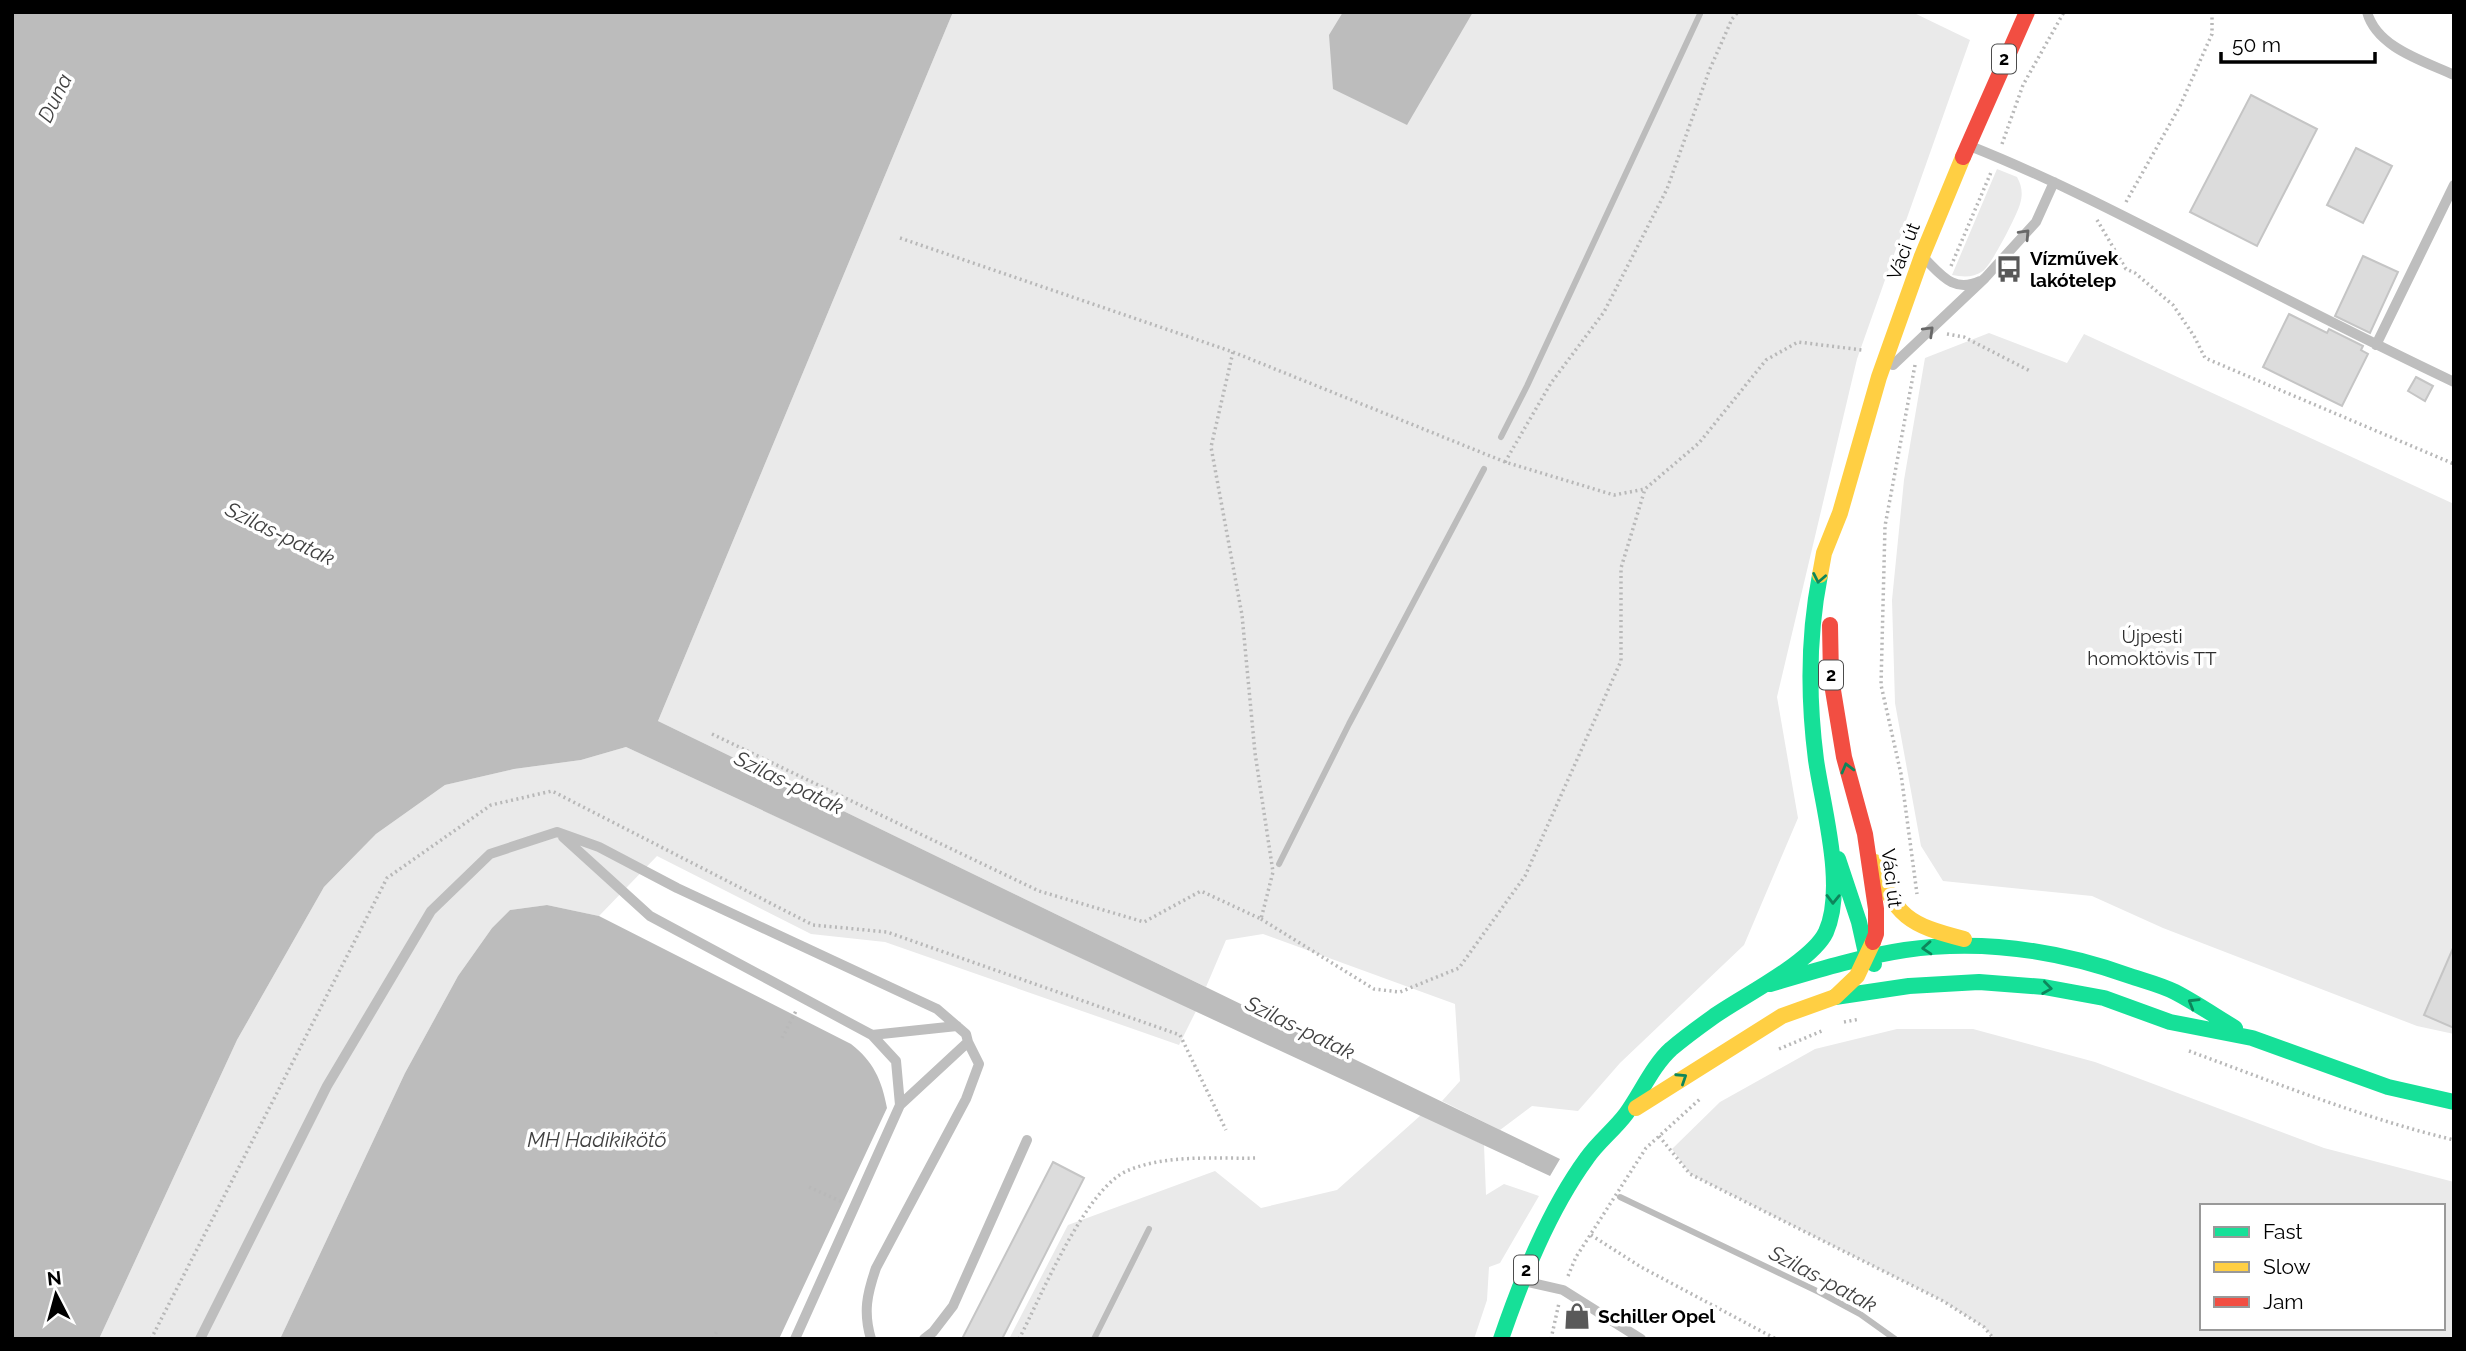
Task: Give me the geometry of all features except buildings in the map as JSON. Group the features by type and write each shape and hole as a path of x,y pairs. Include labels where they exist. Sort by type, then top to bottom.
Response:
{"main road":[{"name":"Váci út","path":"1501,1339 1521,1281 1559,1205 1587,1158 1625,1115 1669,1051 1714,1016 1764,986 1807,954 1825,935 1835,898 1815,746 1810,672 1812,617 1824,553 1840,513 1879,377 1922,256 1967,145 2027,12"},
{"name":"Váci út","path":"1625,1115 1782,1016 1835,997 1857,975 1876,934 1876,909 1865,834 1844,757 1831,678 1830,618 1840,513"},
{"path":"1828,831 1855,911 1867,958 1909,986"},
{"path":"1865,834 1883,885 1911,919 1920,926 1982,944"},
{"path":"1764,986 1905,950 1982,944 2026,948 2066,955 2123,972 2179,994 2252,1038"},
{"path":"1835,997 1909,986 1979,982 2044,987 2105,998 2170,1022 2252,1038 2388,1087 2454,1102"}],"lane":[{"path":"2367,12 2370,22 2391,45 2454,75"},
{"path":"1967,145 2054,181 2454,382"},
{"path":"1879,377 1984,278 2036,222 2054,181"},
{"path":"2376,345 2454,186"},
{"path":"1922,256 1945,279 1969,286 1984,278"},
{"path":"557,832 650,916 872,1035 896,1061 900,1105"},
{"path":"200,1339 327,1086 431,911 490,853 557,832 599,847 677,888 937,1009 966,1034 979,1064 966,1099 876,1268 867,1294 866,1322 871,1339"},
{"path":"872,1035 957,1026"},
{"path":"795,1339 900,1105 968,1042"},
{"path":"924,1339 933,1332 953,1306 1027,1140"},
{"path":"1521,1281 1563,1290 1642,1339"}],"path":[{"path":"1505,462 1551,383 1604,312 1667,188 1709,71 1732,19 1738,12"},
{"path":"1945,279 1998,157 2023,85 2064,12"},
{"path":"2119,213 2180,106 2211,34 2212,12"},
{"path":"2078,193 2126,269 2173,305 2205,358 2454,464"},
{"path":"900,238 1233,352 1505,462 1614,495 1645,489 1699,443 1766,360 1798,342 1850,347 1888,355"},
{"path":"1911,919 1917,909 1917,887 1901,775 1881,685 1885,526 1924,336 1944,333 1964,337 2030,371"},
{"path":"1233,352 1211,447 1242,615 1255,753 1273,872 1261,919"},
{"path":"712,734 1039,891 1144,922 1201,891 1261,919 1374,989 1400,992 1460,968 1525,876 1621,661 1621,568 1645,489"},
{"path":"151,1339 387,878 491,806 552,791 813,925 887,932 1180,1035 1226,1130"},
{"path":"782,1038 803,998"},
{"path":"1838,1024 1863,1018"},
{"path":"1767,1054 1826,1029"},
{"path":"2188,1051 2350,1110 2454,1140"},
{"path":"1598,1223 1646,1148 1705,1094"},
{"path":"1659,1136 1690,1174 1943,1301 1984,1327 1994,1339"},
{"path":"1019,1339 1079,1225 1111,1180 1127,1170 1150,1163 1177,1159 1258,1158"},
{"path":"809,1187 854,1207"},
{"path":"1591,1235 1641,1267 1776,1339"},
{"path":"713,1339 717,1331"}],"green space":[{"path":"953,12 1912,12 1970,40 1857,359 1777,697 1798,818 1744,945 1620,1063 1578,1111 1532,1106 1500,1130 1442,1101 1460,1081 1455,1004 1263,934 1226,940 1206,987 658,721"},
{"path":"1997,169 2017,177 2022,193 2018,210 1998,250 1983,271 1968,276 1952,275"},
{"name":"Újpesti homoktövis TT","path":"1989,333 2067,363 2084,334 2454,504 2454,1034 2417,1026 2163,928 2092,896 1943,881 1921,846 1895,703 1892,600 1904,480 1925,358"},
{"path":"626,747 1196,1011 1179,1045 885,942 811,934 657,856 599,916 547,905 510,910 492,928 458,976 405,1073 280,1339 99,1339 237,1040 324,887 376,834 445,785 514,769 581,760"},
{"path":"1897,1029 1973,1029 2095,1062 2324,1148 2454,1182 2454,1339 1994,1339 1984,1327 1943,1301 1690,1174 1672,1149 1720,1102 1815,1049"},
{"path":"1421,1115 1484,1145 1486,1195 1504,1184 1539,1196 1500,1263 1489,1267 1487,1300 1474,1339 1009,1339 1068,1225 1215,1171 1261,1208 1337,1190"}],"water":[{"name":"Duna","path":"12,12 953,12 658,721 1560,1159 1550,1176 626,747 581,760 514,769 445,785 376,834 324,887 237,1040 99,1339 12,1339"},
{"path":"1343,12 1473,12 1407,125 1333,89 1329,35"},
{"name":"MH Hadikikötő","path":"547,905 599,916 851,1044 865,1057 875,1072 887,1108 779,1339 280,1339 405,1073 458,976 492,928 510,910"}],"waterway":[{"path":"1501,437 1700,14"},
{"path":"1279,864 1349,724 1484,469"},
{"name":"Szilas-patak","path":"1620,1197 1819,1292 1860,1314 1895,1339"},
{"path":"1094,1339 1149,1229"}],"traffic: fast":[{"path":"1501,1339 1527,1269 1560,1200 1591,1152 1626,1114 1658,1063 1671,1049 1708,1021 1791,967 1806,955 1826,932 1832,914 1833,870 1816,760 1811,690 1811,644 1820,575"},
{"path":"1838,859 1859,922 1867,958 1874,964"},
{"path":"1770,984 1854,960 1905,950 1962,946 2019,949 2075,959 2159,985 2183,996 2235,1028"},
{"path":"1835,997 1909,986 1979,982 2044,987 2104,998 2170,1022 2252,1038 2388,1087 2454,1102"}],"traffic: slow":[{"path":"1820,575 1824,553 1840,513 1879,377 1922,256 1963,157"},
{"path":"1875,862 1890,895 1906,916 1930,929 1964,939"},
{"path":"1636,1108 1782,1016 1835,997 1857,976 1873,942"}],"traffic: jam":[{"path":"1963,157 2027,12"},
{"path":"1830,625 1831,678 1844,757 1865,834 1876,909 1876,934 1873,942"}],"place":[{"name":"Vízművek lakótelep","path":"2009,269"},
{"name":"Schiller Opel","path":"1577,1316"}]}
